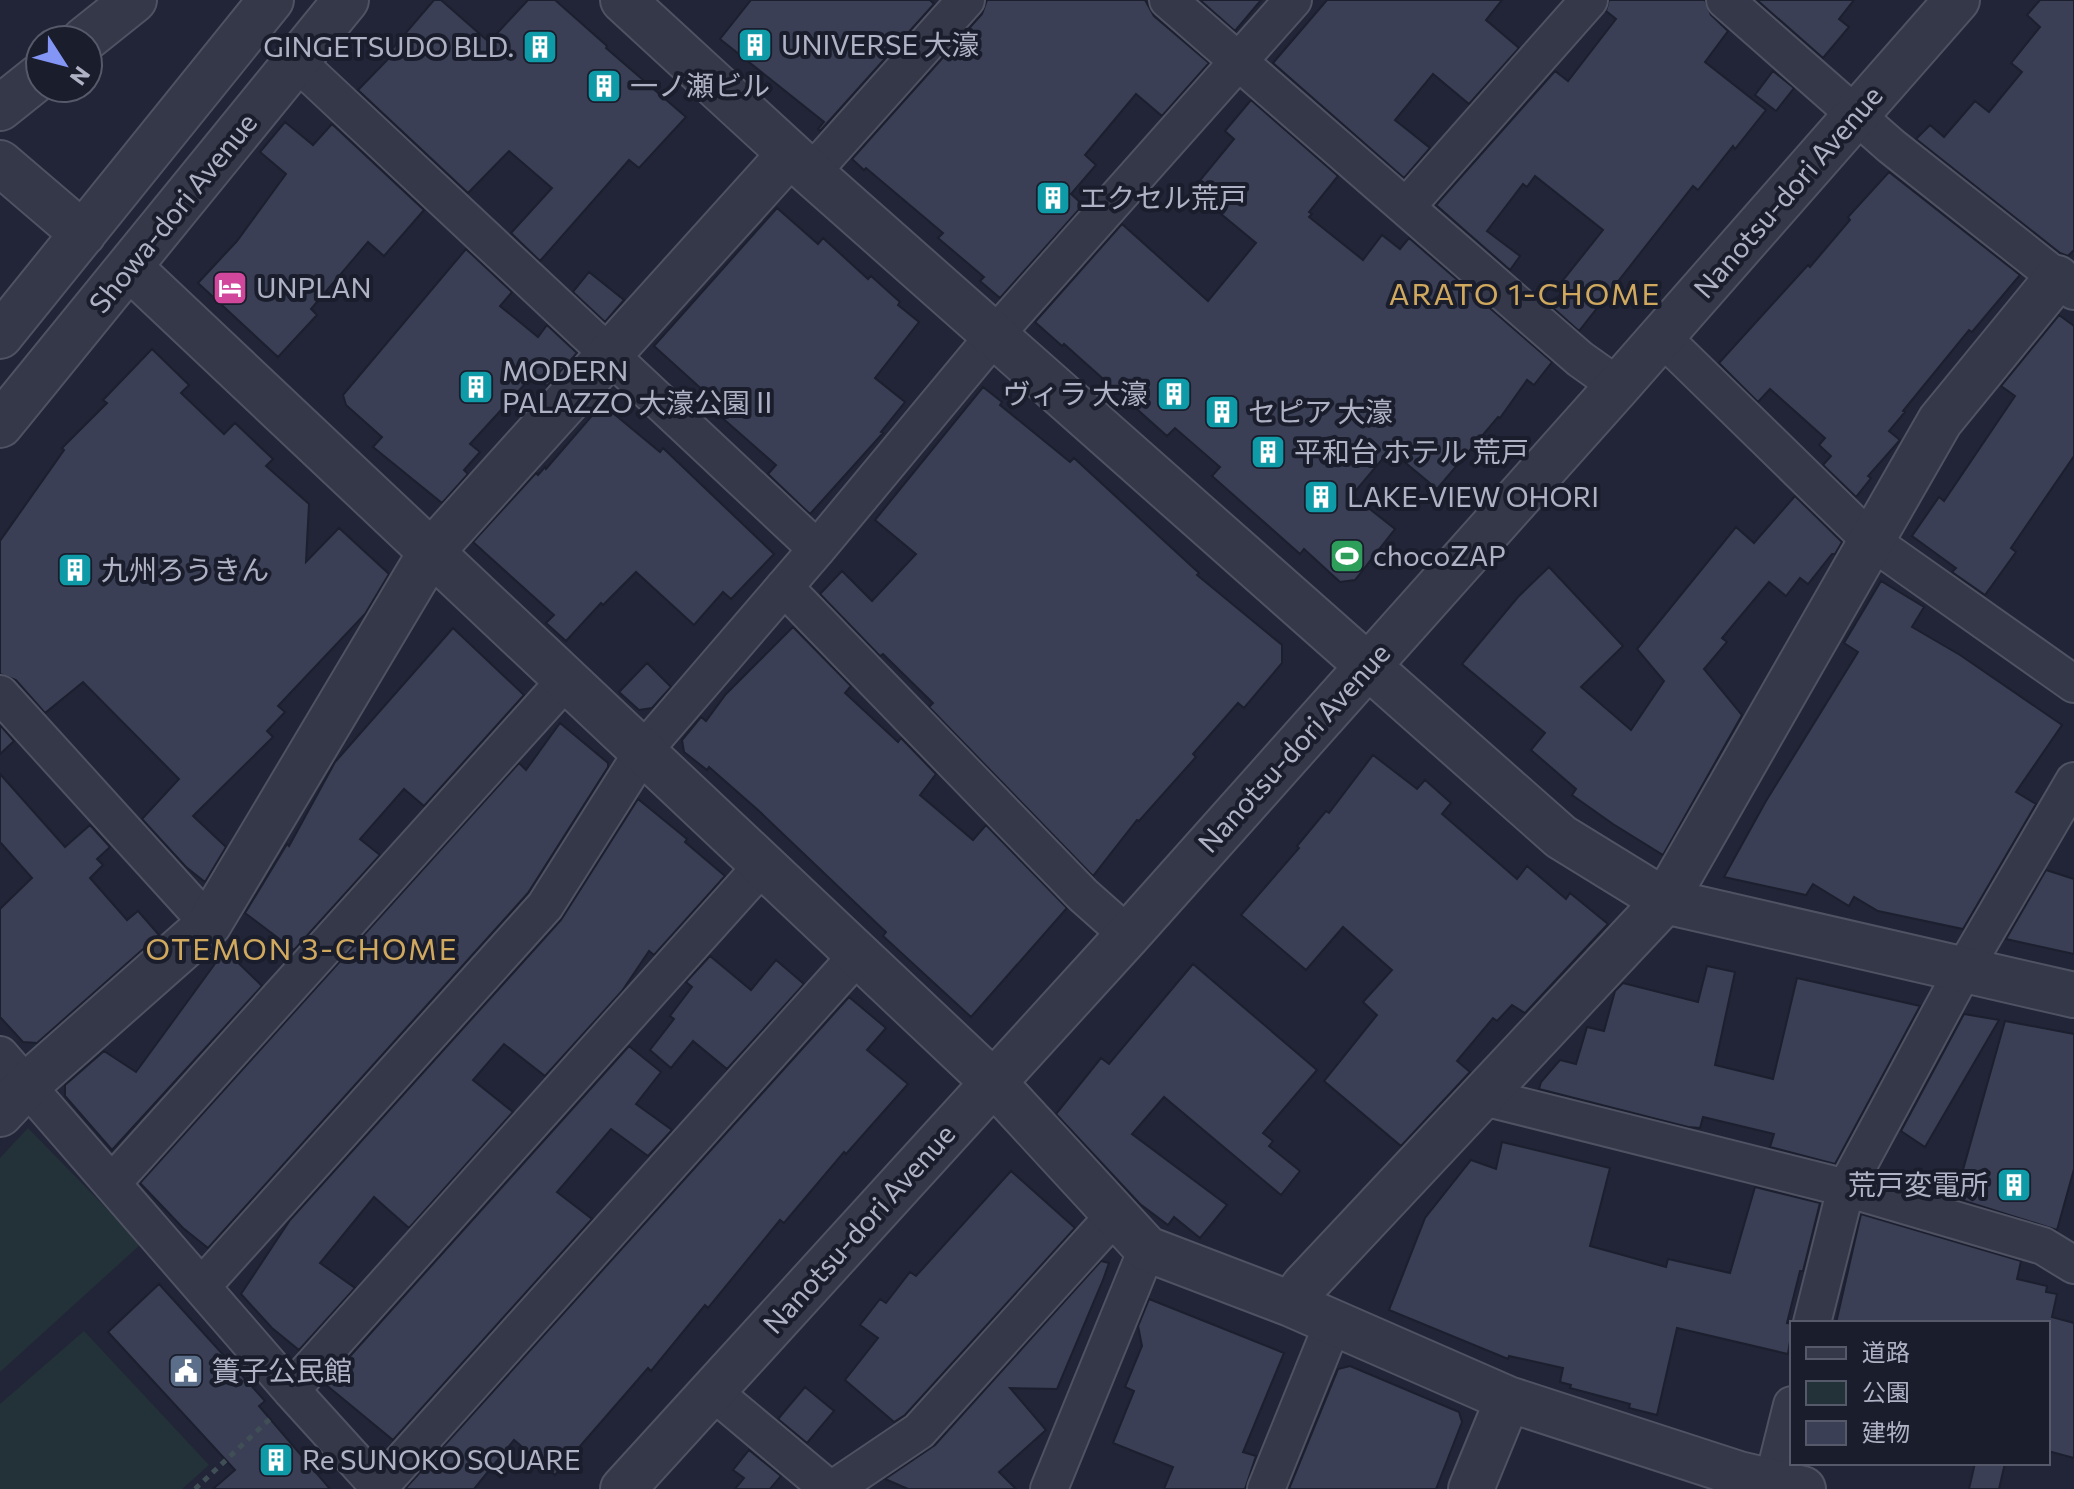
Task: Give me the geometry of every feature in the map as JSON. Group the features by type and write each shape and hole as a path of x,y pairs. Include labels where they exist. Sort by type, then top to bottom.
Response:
{"street":[{"path":"104,24 134,0"},
{"name":"Showa-dori Avenue","path":"0,336 271,0"},
{"name":"Showa-dori Avenue","path":"0,425 346,0"},
{"path":"623,0 800,164 1561,837 1665,901 2074,995"},
{"path":"857,956 380,1488 287,1398 202,1286 112,1183 9,1085 209,924 431,552 608,353 966,0"},
{"path":"1168,0 1580,359 1618,386"},
{"path":"202,1286 545,906 644,750 994,336 1293,0"},
{"path":"1406,207 1589,0"},
{"path":"1291,1304 1304,1286 1665,901 1940,421 2065,284 1856,115 1725,0"},
{"name":"Nanotsu-dori Avenue","path":"623,1489 1128,935 1618,386 1957,0"},
{"path":"296,61 817,549"},
{"path":"0,108 24,89"},
{"path":"0,163 83,234"},
{"path":"129,267 993,1082 1147,1249 1291,1304 1508,1399 1739,1474 1788,1485 1790,1445"},
{"path":"1661,336 1870,540 2074,684"},
{"path":"784,587 1083,895 1128,935"},
{"path":"112,1183 567,679"},
{"path":"0,694 209,924"},
{"path":"1813,1321 1846,1188 1964,969 2074,781"},
{"path":"287,1398 763,865"},
{"path":"1484,1097 1846,1188 2043,1246 2074,1265"},
{"path":"712,1391 831,1489 919,1431 1115,1215"},
{"path":"1049,1489 1147,1249"},
{"path":"1266,1489 1325,1343"},
{"path":"1471,1489 1508,1399"}],"path":[{"path":"195,1489 287,1398"}],"green space":[{"path":"28,1128 141,1244 0,1372 0,1158"},
{"path":"84,1331 209,1465 182,1489 0,1489 0,1404"}],"building":[{"path":"434,0 441,0 489,42 528,0 555,0 686,117 639,168 629,160 540,261 511,233 552,188 509,151 468,193 358,90 395,52 392,49"},
{"path":"751,0 930,0 934,4 820,131 818,129 824,122 720,39"},
{"path":"987,0 1145,0 1154,16 1209,63 1162,116 1136,94 1085,155 1096,165 1071,194 1083,205 1000,298 980,281 984,277 938,238 943,233 852,159 982,14"},
{"path":"1200,0 1261,0 1235,31"},
{"path":"1327,0 1502,0 1486,20 1519,48 1469,104 1433,74 1395,120 1430,148 1404,178 1273,63"},
{"path":"1609,0 1705,0 1711,15 1728,31 1705,62 1766,110 1698,190 1693,186 1579,331 1551,306 1565,288 1560,284 1603,230 1535,176 1527,187 1523,184 1487,231 1520,256 1510,270 1436,205 1555,71 1568,81 1616,19 1606,11"},
{"path":"1757,0 1854,0 1839,19 1849,27 1823,58"},
{"path":"2040,0 2074,0 2074,250 2068,256 2060,253 1916,139 1930,125 1944,137 1975,101 1989,112 2022,72 2011,63 2040,27 2027,15"},
{"path":"1773,71 1794,88 1776,111 1755,95"},
{"path":"1251,100 1338,176 1309,212 1312,214 1309,217 1363,260 1382,235 1400,249 1409,238 1552,362 1534,385 1527,380 1500,418 1437,489 1390,450 1352,495 1395,529 1355,580 1340,582 1304,549 1300,554 1212,476 1220,467 1175,428 1167,436 1035,322 1122,224 1208,301 1256,243 1192,190 1234,139 1225,131"},
{"path":"285,122 313,145 332,124 424,210 384,256 368,242 311,309 317,315 278,357 198,283 237,241 286,174 260,152"},
{"path":"1889,172 2020,275 1972,332 1969,330 1903,411 1889,431 1900,440 1868,476 1871,478 1856,497 1823,465 1831,456 1819,445 1825,438 1770,389 1758,402 1719,363 1808,265 1810,267 1850,220 1848,217"},
{"path":"777,208 818,244 823,238 868,279 871,276 919,322 875,378 905,402 883,433 810,514 768,474 776,465 711,408 716,402 654,346"},
{"path":"466,249 512,292 500,306 538,337 547,325 577,353 547,386 533,375 470,444 480,452 464,470 468,474 442,503 373,447 382,437 346,405 343,395"},
{"path":"589,272 624,300 605,322 573,292"},
{"path":"2059,315 2074,326 2074,456 2011,548 2016,552 1985,595 1952,572 1956,568 1912,536 1939,497 1944,501 2015,396 2001,386"},
{"path":"152,349 189,385 181,393 224,434 235,423 273,459 266,466 309,504 306,562 339,528 389,574 365,614 278,706 285,712 267,731 273,737 193,816 226,847 205,882 186,867 142,819 179,779 83,682 45,713 16,680 0,674 0,541 64,450 62,448 107,403 103,400"},
{"path":"983,387 1002,402 1000,405 1070,462 1074,458 1199,573 1197,575 1282,645 1282,663 1244,708 1238,703 1193,754 1196,757 1137,820 1093,876 929,707 933,703 883,654 880,656 820,594 842,571 872,601 916,554 875,520"},
{"path":"602,404 660,452 663,448 774,554 731,599 723,592 694,625 636,572 603,605 601,603 566,641 546,623 554,615 473,542 536,473 538,475 546,469"},
{"path":"1795,496 1842,542 1808,584 1800,578 1786,596 1769,582 1722,638 1727,642 1704,669 1742,715 1663,855 1572,795 1576,789 1531,750 1545,733 1462,664 1518,597 1549,567 1623,646 1581,687 1631,730 1664,681 1637,649 1736,527 1754,543"},
{"path":"1881,581 1924,607 1912,627 1960,655 2062,725 2016,792 2036,804 1963,929 1878,911 1854,897 1849,906 1813,884 1806,895 1724,877 1766,801 1858,652 1844,643"},
{"path":"793,627 851,686 845,693 898,742 901,738 936,774 920,795 973,840 986,825 1067,908 971,1017 883,936 886,932 758,810 709,767 707,770 684,752 682,740 701,717 706,721 726,694"},
{"path":"453,628 524,695 424,806 404,789 360,839 380,855 294,950 245,913 287,844 289,846 335,762"},
{"path":"647,663 671,687 652,708 639,710 619,692"},
{"path":"560,723 608,763 608,767 528,893 208,1248 183,1228 140,1183 519,763 526,770"},
{"path":"0,725 14,741 0,754"},
{"path":"1373,755 1417,789 1425,780 1451,803 1442,814 1517,879 1527,866 1566,899 1570,893 1608,924 1525,1013 1512,1005 1497,1021 1493,1018 1457,1061 1470,1072 1401,1146 1324,1081 1377,1015 1363,1002 1392,970 1343,927 1306,970 1241,915 1299,848 1297,846 1326,811 1329,813"},
{"path":"0,774 65,847 90,825 110,847 97,859 103,865 90,878 127,920 138,911 159,935 37,1043 23,1042 0,1017 0,909 32,878 0,842"},
{"path":"638,799 687,839 685,842 725,876 654,955 649,951 622,991 545,1076 504,1044 473,1080 513,1112 409,1228 374,1197 320,1263 355,1288 299,1350 272,1328 241,1294 290,1220 561,920"},
{"path":"2046,870 2074,879 2074,954 2006,939"},
{"path":"225,950 262,986 112,1150 65,1096 65,1085 104,1051 136,1072"},
{"path":"710,956 751,990 776,960 804,984 727,1069 693,1041 671,1068 650,1050 674,1019 670,1016 692,987 686,982"},
{"path":"1193,964 1317,1070 1263,1133 1273,1141 1269,1146 1300,1171 1281,1195 1164,1097 1132,1134 1227,1205 1200,1238 1174,1217 1168,1225 1140,1204 1056,1114 1101,1058 1109,1064"},
{"path":"1707,966 1735,972 1715,1065 1773,1079 1797,978 1920,1006 1835,1164 1770,1147 1774,1134 1703,1117 1700,1128 1688,1127 1539,1089 1541,1082 1560,1060 1576,1064 1587,1027 1604,1031 1615,991 1623,983 1698,1002"},
{"path":"849,997 886,1028 867,1050 908,1084 846,1154 844,1152 784,1223 780,1220 708,1308 705,1305 651,1371 648,1368 555,1475 514,1440 474,1489 405,1489"},
{"path":"1964,1014 1999,1020 1925,1147 1901,1131"},
{"path":"2005,1021 2074,1034 2074,1169 2057,1230 1955,1198"},
{"path":"629,1046 661,1072 636,1104 672,1130 648,1156 611,1129 557,1192 592,1219 393,1440 325,1384"},
{"path":"1502,1142 1610,1168 1590,1246 1666,1267 1668,1259 1730,1273 1755,1187 1820,1203 1787,1323 1790,1324 1788,1354 1677,1328 1657,1415 1629,1408 1630,1404 1570,1388 1571,1385 1560,1382 1563,1368 1509,1356 1508,1359 1389,1310 1425,1218 1471,1160 1496,1169"},
{"path":"1011,1171 1075,1228 905,1415 894,1422 845,1380 878,1338 860,1325 880,1299 886,1303 910,1272 916,1276"},
{"path":"1861,1214 2021,1261 2017,1279 2047,1286 2046,1292 2057,1294 2052,1317 2074,1323 2074,1458 2050,1452 2050,1321 1836,1321"},
{"path":"1101,1261 1109,1263 1057,1389 1010,1388 1046,1430 999,1472 1016,1489 908,1489 885,1479 935,1445"},
{"path":"159,1284 265,1401 259,1406 330,1489 213,1489 235,1470 108,1332"},
{"path":"1149,1299 1284,1353 1243,1452 1256,1456 1245,1489 1164,1489 1173,1467 1113,1443 1134,1391 1125,1387 1142,1346 1138,1326"},
{"path":"1350,1366 1459,1412 1462,1422 1436,1489 1289,1489 1338,1369"},
{"path":"805,1387 834,1411 807,1443 778,1419"},
{"path":"749,1450 781,1476 770,1489 735,1489 744,1478 733,1470"},
{"path":"1975,1465 2005,1465 1999,1489 1969,1489"}],"place":[{"name":"UNIVERSE 大濠","path":"755,45"},
{"name":"GINGETSUDO BLD.","path":"540,47"},
{"name":"一ノ瀬ビル","path":"604,86"},
{"name":"エクセル荒戸","path":"1053,198"},
{"name":"UNPLAN","path":"230,288"},
{"name":"MODERN PALAZZO 大濠公園Ⅱ","path":"476,387"},
{"name":"ヴィラ 大濠","path":"1174,394"},
{"name":"セピア 大濠","path":"1222,412"},
{"name":"平和台 ホテル 荒戸","path":"1268,452"},
{"name":"LAKE-VIEW OHORI","path":"1321,497"},
{"name":"chocoZAP","path":"1347,556"},
{"name":"九州ろうきん","path":"75,570"},
{"name":"荒戸変電所","path":"2014,1185"},
{"name":"簀子公民館","path":"186,1371"},
{"name":"Re SUNOKO SQUARE","path":"276,1460"}],"district":[{"name":"ARATO 1-CHOME","path":"1525,295"},
{"name":"OTEMON 3-CHOME","path":"302,950"}]}
